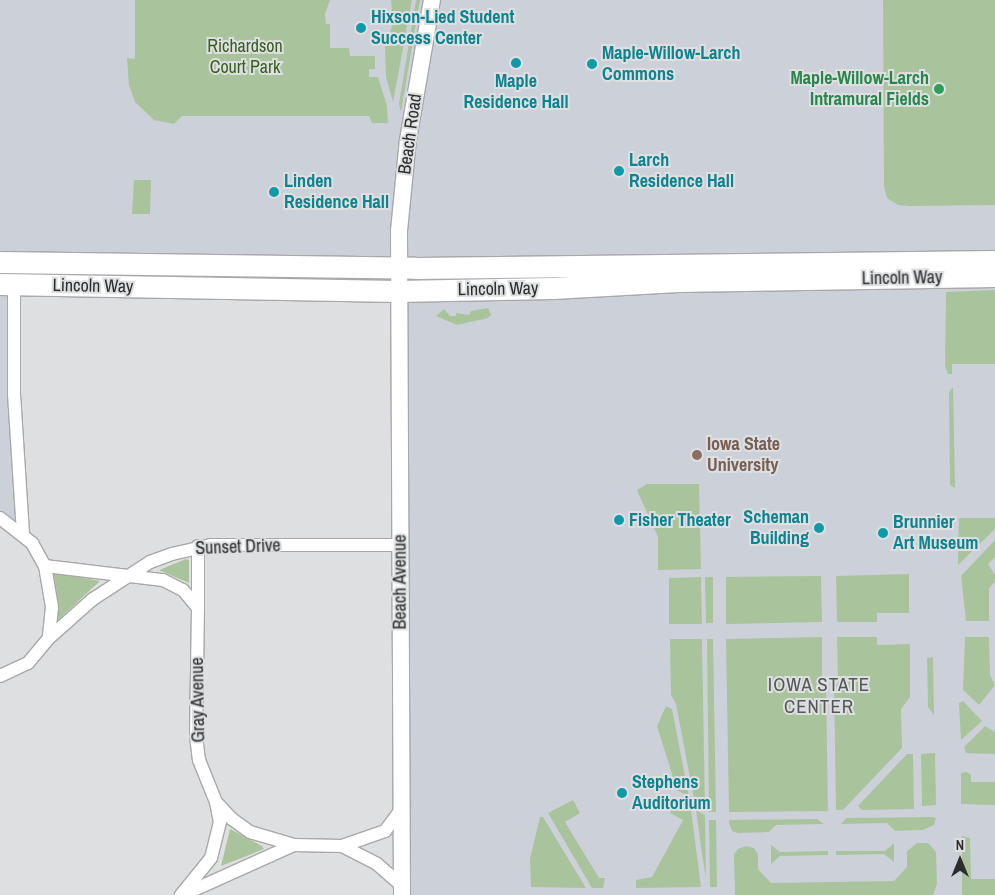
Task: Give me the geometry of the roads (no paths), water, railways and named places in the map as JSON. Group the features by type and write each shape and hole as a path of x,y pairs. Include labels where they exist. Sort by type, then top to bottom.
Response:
{"main road":[{"name":"Lincoln Way","path":"0,262 398,268 995,261"},
{"name":"Lincoln Way","path":"7,284 398,291 553,288 688,281 995,276"}],"street":[{"name":"Beach Road","path":"398,268 408,140 432,0"},
{"name":"Beach Avenue","path":"398,268 402,890"},
{"path":"7,284 23,534"},
{"path":"0,518 23,534 46,566 52,607 49,638"},
{"name":"Sunset Drive","path":"0,676 28,663 49,638 93,598 126,576 150,562 198,546 400,545"},
{"name":"Gray Avenue","path":"181,895 211,858 220,822 216,802 199,760 196,736 198,546"},
{"path":"46,566 163,580 183,590 198,608"},
{"path":"216,802 232,819 250,832 294,845 342,846 385,831 402,808"},
{"path":"181,895 294,845"},
{"path":"342,846 377,864 402,890"}],"place":[{"name":"Hixson-Lied Student Success Center","path":"361,28"},
{"name":"Maple Residence Hall","path":"516,63"},
{"name":"Maple-Willow-Larch Commons","path":"592,64"},
{"name":"Maple-Willow-Larch Intramural Fields","path":"939,89"},
{"name":"Larch Residence Hall","path":"619,171"},
{"name":"Linden Residence Hall","path":"274,192"},
{"name":"Iowa State University","path":"697,455"},
{"name":"Fisher Theater","path":"619,520"},
{"name":"Scheman Building","path":"819,528"},
{"name":"Brunnier Art Museum","path":"883,533"},
{"name":"Stephens Auditorium","path":"622,793"}],"district":[{"name":"IOWA STATE CENTER","path":"819,696"}],"park label":[{"name":"Richardson Court Park","path":"245,57"}]}
